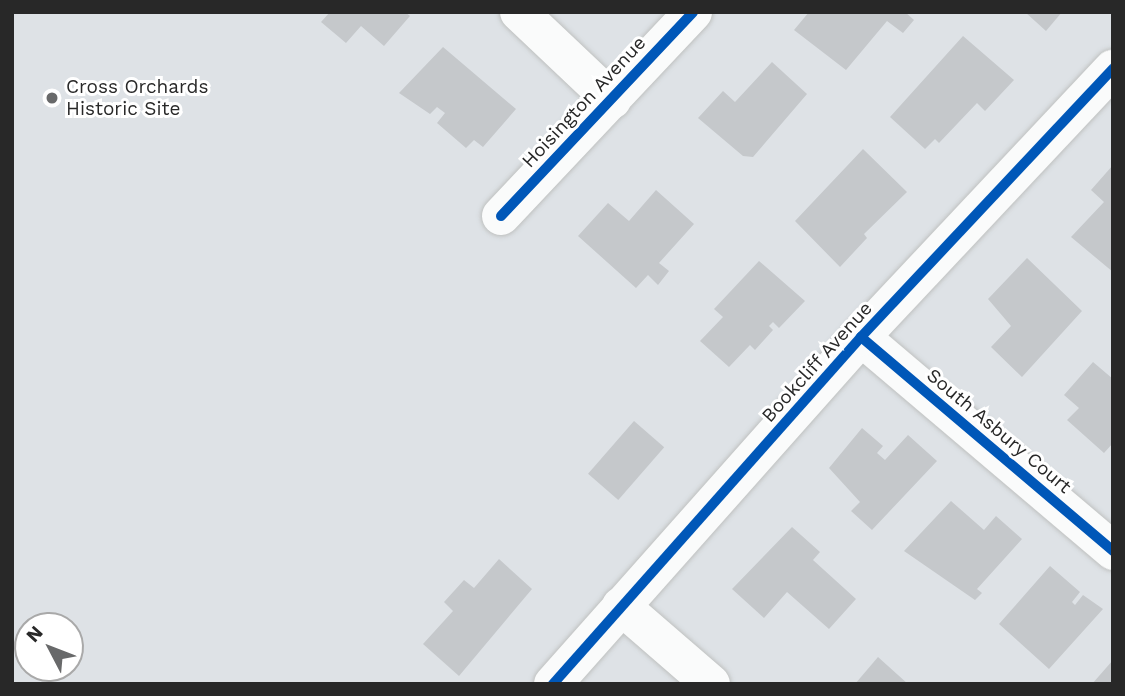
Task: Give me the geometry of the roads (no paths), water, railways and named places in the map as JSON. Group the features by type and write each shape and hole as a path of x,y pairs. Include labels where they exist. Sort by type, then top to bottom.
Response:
{"street":[{"path":"519,12 612,100"},
{"name":"Hoisington Avenue","path":"501,216 693,12"},
{"name":"Bookcliff Avenue","path":"553,684 861,337 1113,69"},
{"name":"South Asbury Court","path":"861,337 1113,551"},
{"path":"621,606 710,684"}],"place":[{"name":"Cross Orchards Historic Site","path":"52,98"}]}
